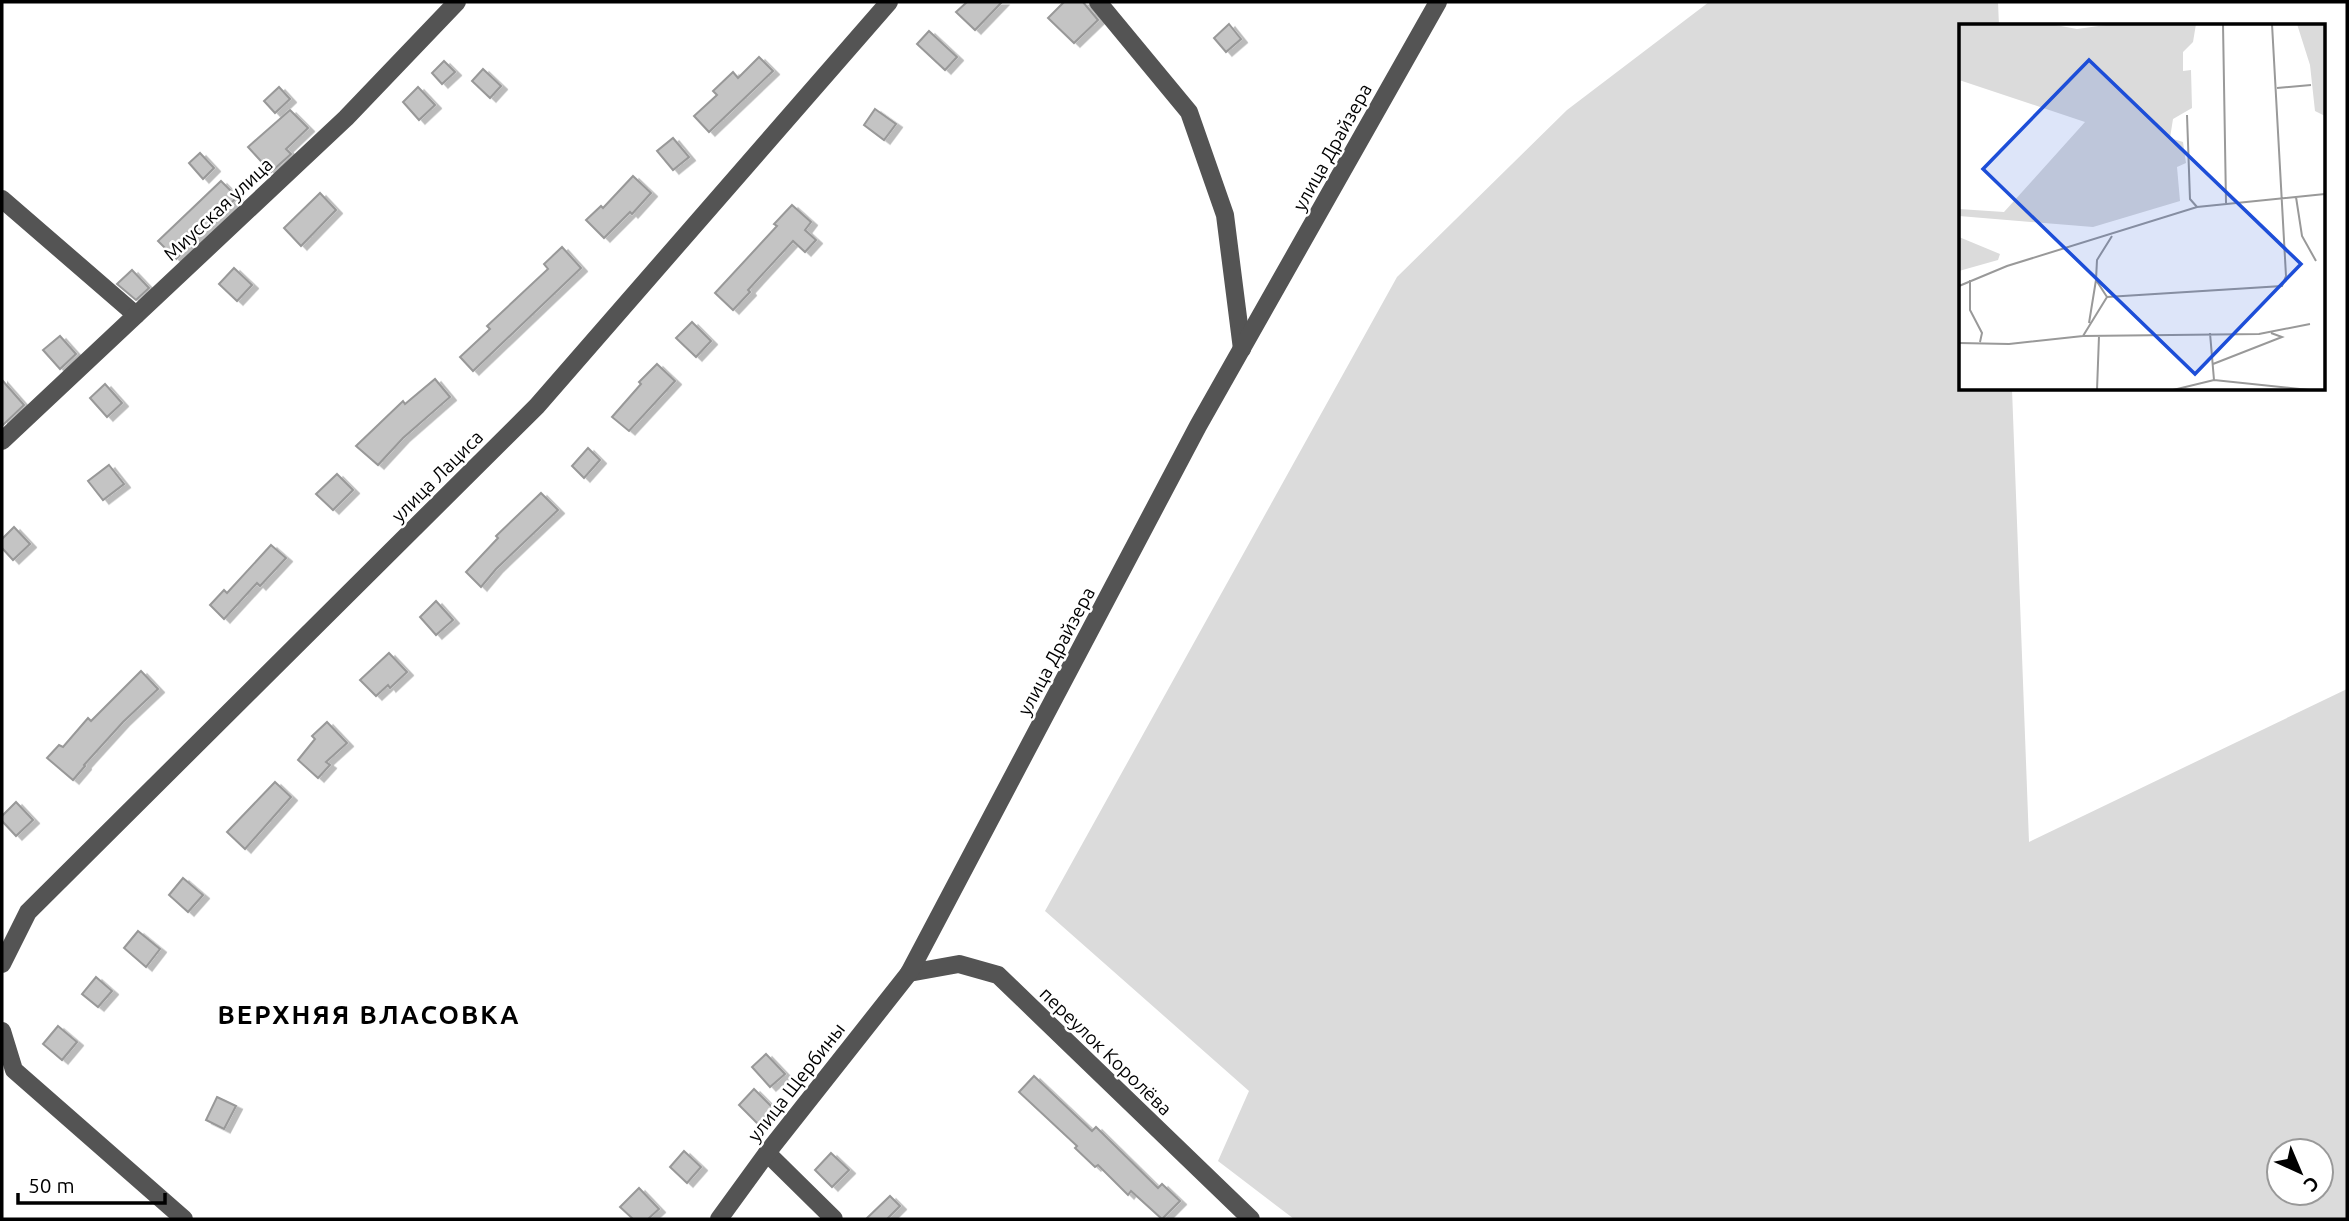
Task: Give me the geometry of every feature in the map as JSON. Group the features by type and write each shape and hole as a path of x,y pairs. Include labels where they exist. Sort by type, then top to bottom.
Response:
{"street":[{"name":"Миусская улица","path":"2,440 346,118 457,2"},
{"name":"улица Лациса","path":"2,964 27,912 537,405 889,2"},
{"path":"1098,2 1189,113 1224,215 1242,349"},
{"name":"улица Драйзера","path":"909,973 1192,438 1438,2"},
{"path":"2,199 136,315"},
{"name":"переулок Королёва","path":"909,973 959,964 998,975 1251,1219"},
{"name":"улица Щербины","path":"719,1219 909,973"},
{"path":"2,1031 14,1070 184,1219"},
{"path":"768,1153 834,1219"}],"shaded area":[{"path":"1709,2 1998,2 1999,24 1959,24 1959,390 2012,390 2029,842 2347,689 2347,1219 1294,1219 1218,1161 1249,1091 1045,911 1397,277 1567,110"}],"building":[{"path":"967,2 1002,2 975,30 956,12"},
{"path":"1064,2 1083,2 1098,20 1074,43 1048,18"},
{"path":"1229,24 1241,39 1226,52 1214,38"},
{"path":"929,31 957,57 945,70 917,44"},
{"path":"759,57 773,71 709,132 694,116 717,95 713,91 733,72 738,78"},
{"path":"444,61 455,72 442,84 432,73"},
{"path":"483,69 501,86 490,98 472,81"},
{"path":"279,87 290,99 275,113 264,101"},
{"path":"418,87 435,105 419,120 403,102"},
{"path":"875,109 896,124 884,140 864,125"},
{"path":"290,110 308,128 286,149 291,154 271,172 248,147"},
{"path":"673,138 689,157 673,170 657,151"},
{"path":"200,153 214,168 203,179 189,163"},
{"path":"633,176 651,193 604,238 586,220 601,206 603,208"},
{"path":"221,181 237,197 176,259 158,241"},
{"path":"320,193 336,210 301,246 284,228"},
{"path":"792,205 811,222 805,230 816,240 805,252 793,241 733,310 715,293 777,226 774,224"},
{"path":"562,247 581,268 473,371 460,357 490,329 487,326 548,269 544,264"},
{"path":"234,268 252,285 237,301 219,284"},
{"path":"132,270 149,288 136,300 117,284"},
{"path":"692,322 711,341 696,357 676,338"},
{"path":"60,336 76,354 60,369 43,350"},
{"path":"657,364 675,381 629,431 612,417"},
{"path":"435,379 450,397 403,438 378,465 356,446 403,401 405,404"},
{"path":"2,380 24,405 2,426"},
{"path":"105,384 122,403 107,417 90,398"},
{"path":"588,448 600,460 584,478 572,466"},
{"path":"109,465 124,484 103,500 88,481"},
{"path":"337,474 353,490 333,510 316,494"},
{"path":"541,493 558,510 496,569 481,587 466,572 498,538 496,536"},
{"path":"14,527 30,544 13,560 2,548 2,539"},
{"path":"271,545 286,558 260,586 257,583 224,619 210,605 224,590 227,593"},
{"path":"436,601 453,620 436,635 420,617"},
{"path":"389,653 407,672 390,688 388,685 376,696 360,680"},
{"path":"141,671 158,689 123,722 73,780 47,758 59,745 63,747 88,718 91,721"},
{"path":"327,722 347,743 326,762 330,765 318,778 298,760 315,739 312,736"},
{"path":"275,782 291,797 245,849 227,832"},
{"path":"16,802 33,820 16,836 2,821 2,816"},
{"path":"183,878 203,895 188,912 169,895"},
{"path":"138,931 160,949 146,967 124,948"},
{"path":"96,977 112,991 98,1007 82,994"},
{"path":"58,1026 77,1042 62,1060 43,1044"},
{"path":"766,1054 785,1074 770,1087 752,1067"},
{"path":"1034,1076 1092,1131 1096,1127 1158,1188 1162,1184 1180,1201 1162,1219 1131,1191 1128,1195 1098,1165 1095,1167 1075,1148 1077,1146 1019,1092"},
{"path":"754,1089 773,1108 758,1124 739,1105"},
{"path":"217,1097 236,1106 224,1129 206,1120"},
{"path":"684,1151 701,1167 687,1183 670,1167"},
{"path":"831,1153 849,1170 832,1187 815,1170"},
{"path":"639,1188 659,1209 648,1219 633,1219 620,1207"},
{"path":"890,1196 900,1206 887,1219 866,1219"}],"district":[{"name":"ВЕРХНЯЯ ВЛАСОВКА","path":"369,1015"}]}
